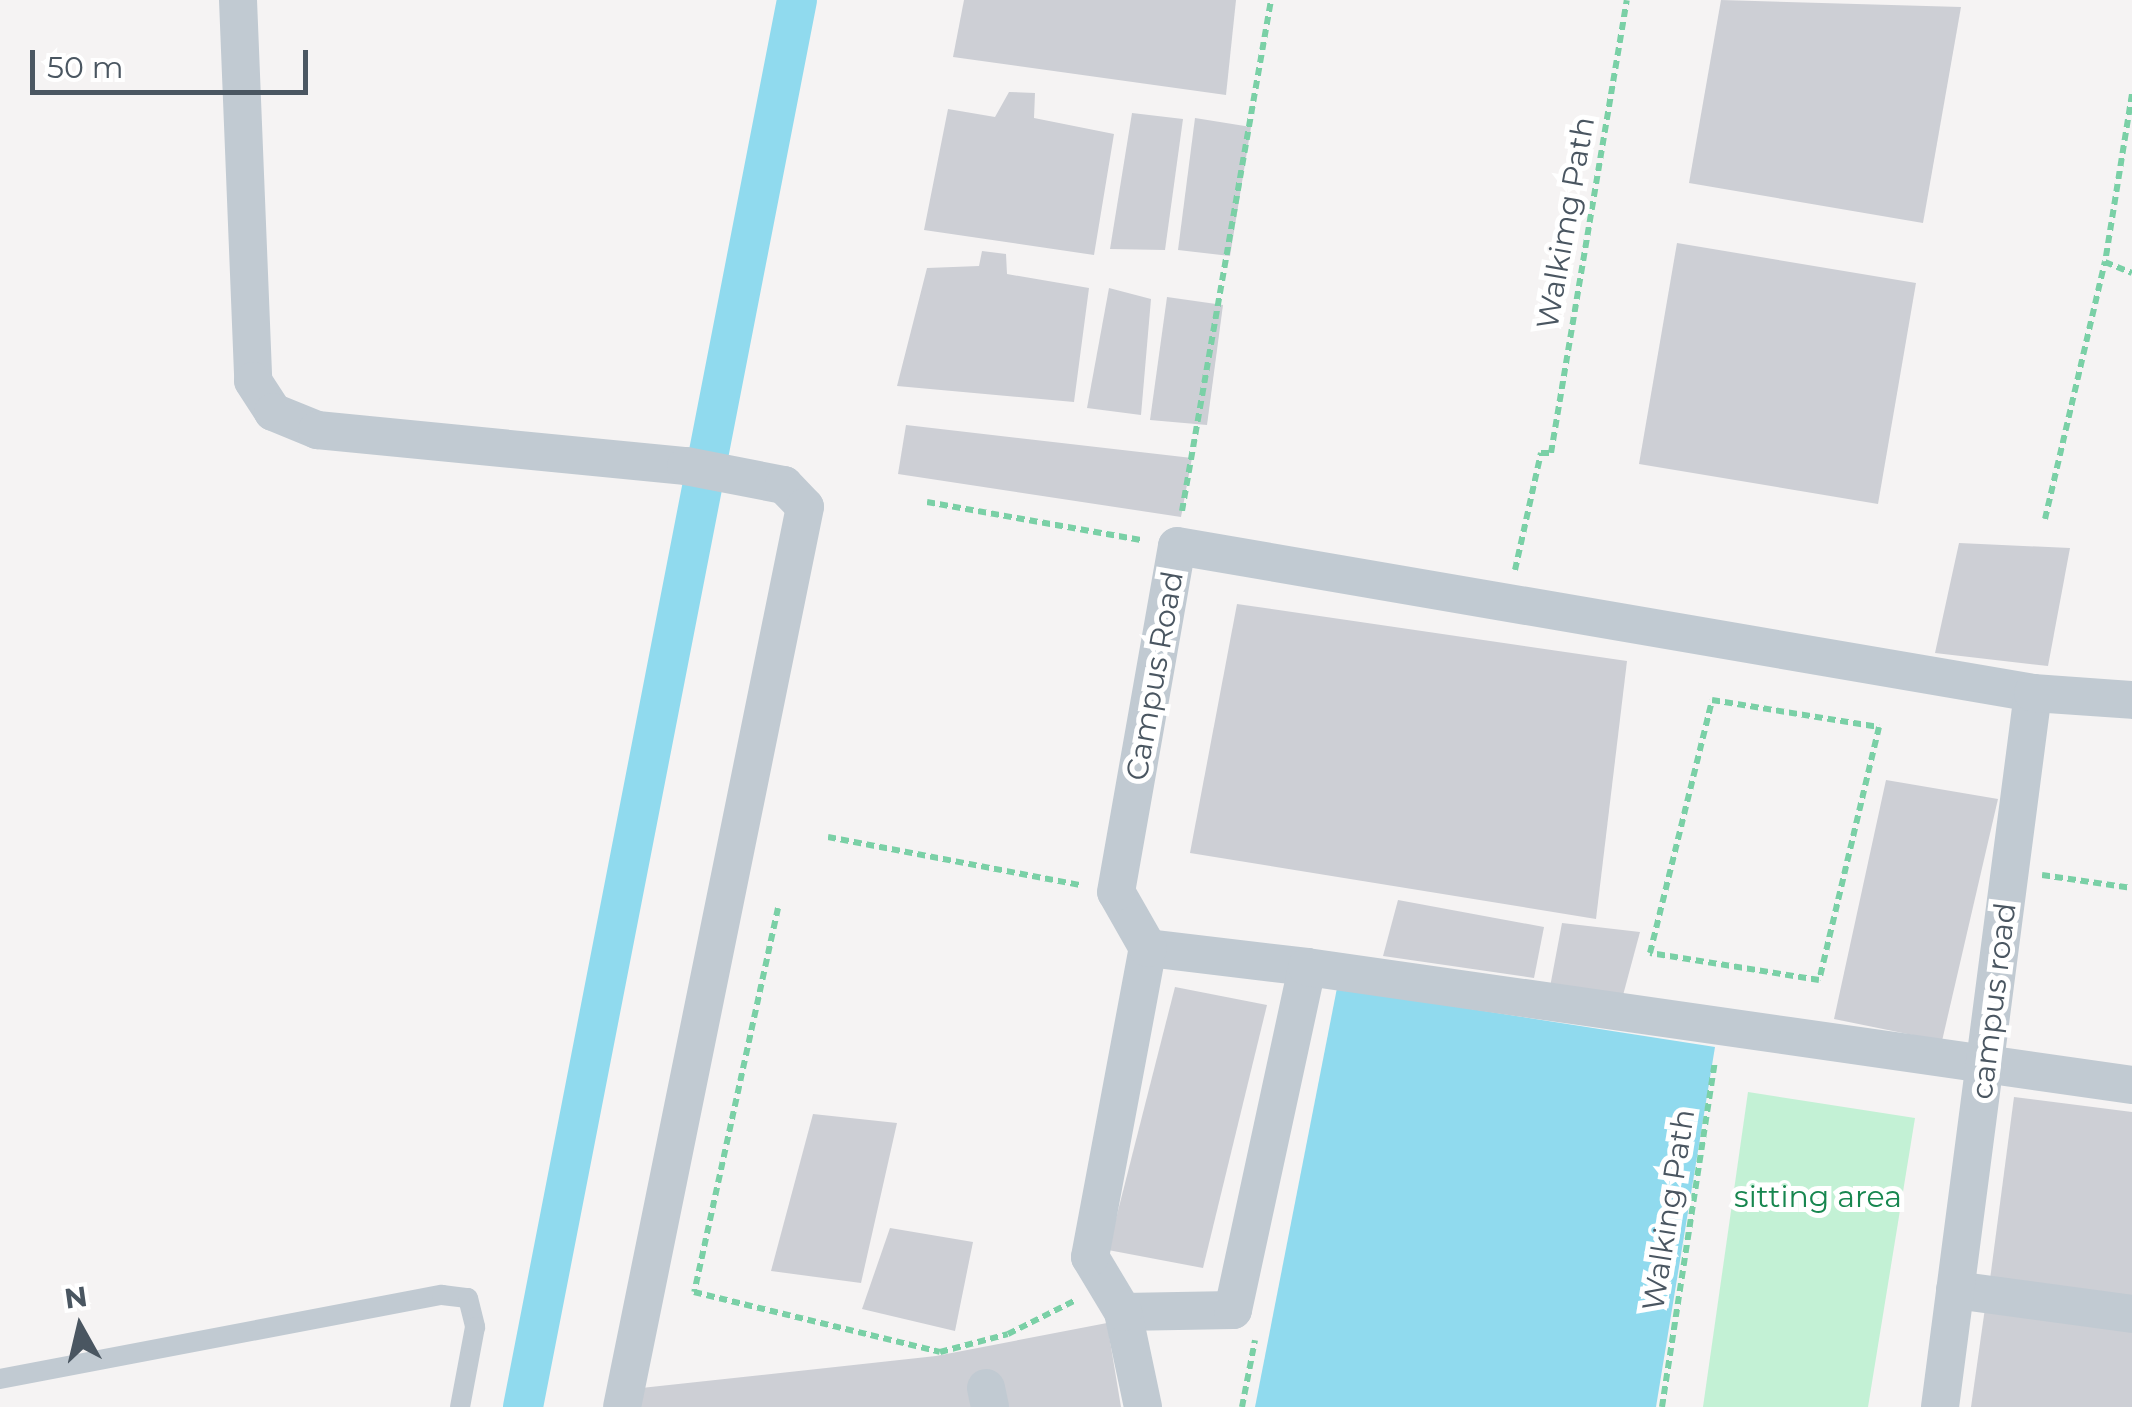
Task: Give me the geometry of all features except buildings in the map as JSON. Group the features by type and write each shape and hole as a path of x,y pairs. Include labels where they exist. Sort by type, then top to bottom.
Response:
{"street":[{"path":"238,0 252,380 272,412 318,430 686,466 784,485 806,506 622,1407"},
{"name":"Campus Road","path":"1116,892 1179,532 2032,693"},
{"path":"2032,693 2132,700"},
{"name":"campus road","path":"1940,1407 2032,693"},
{"path":"1116,892 1148,948 1090,1258 1114,1297 1143,1407"},
{"path":"1148,948 1722,1020 2132,1085"},
{"path":"1114,1297 1233,1310 1307,968"},
{"path":"1955,1290 2132,1314"}],"lane":[{"path":"0,1378 442,1294 468,1298 475,1327 460,1407"}],"path":[{"path":"927,502 1179,532 1271,0"},
{"name":"Walkimg Path","path":"1515,570 1542,453 1551,453 1627,0"},
{"path":"2045,519 2105,262 2132,94"},
{"path":"2105,262 2132,273"},
{"path":"1712,700 1879,726 1819,980 1650,953 1712,700"},
{"path":"828,837 1116,892"},
{"path":"2011,870 2132,888"},
{"path":"778,908 694,1292 940,1352 1114,1297"},
{"name":"Walking Path","path":"1662,1407 1722,1020"}],"green space":[{"name":"sitting area","path":"1748,1092 1915,1118 1868,1407 1703,1407"}],"water":[{"path":"1337,988 1715,1047 1656,1407 1255,1407"}],"waterway":[{"path":"523,1407 797,0"}]}
